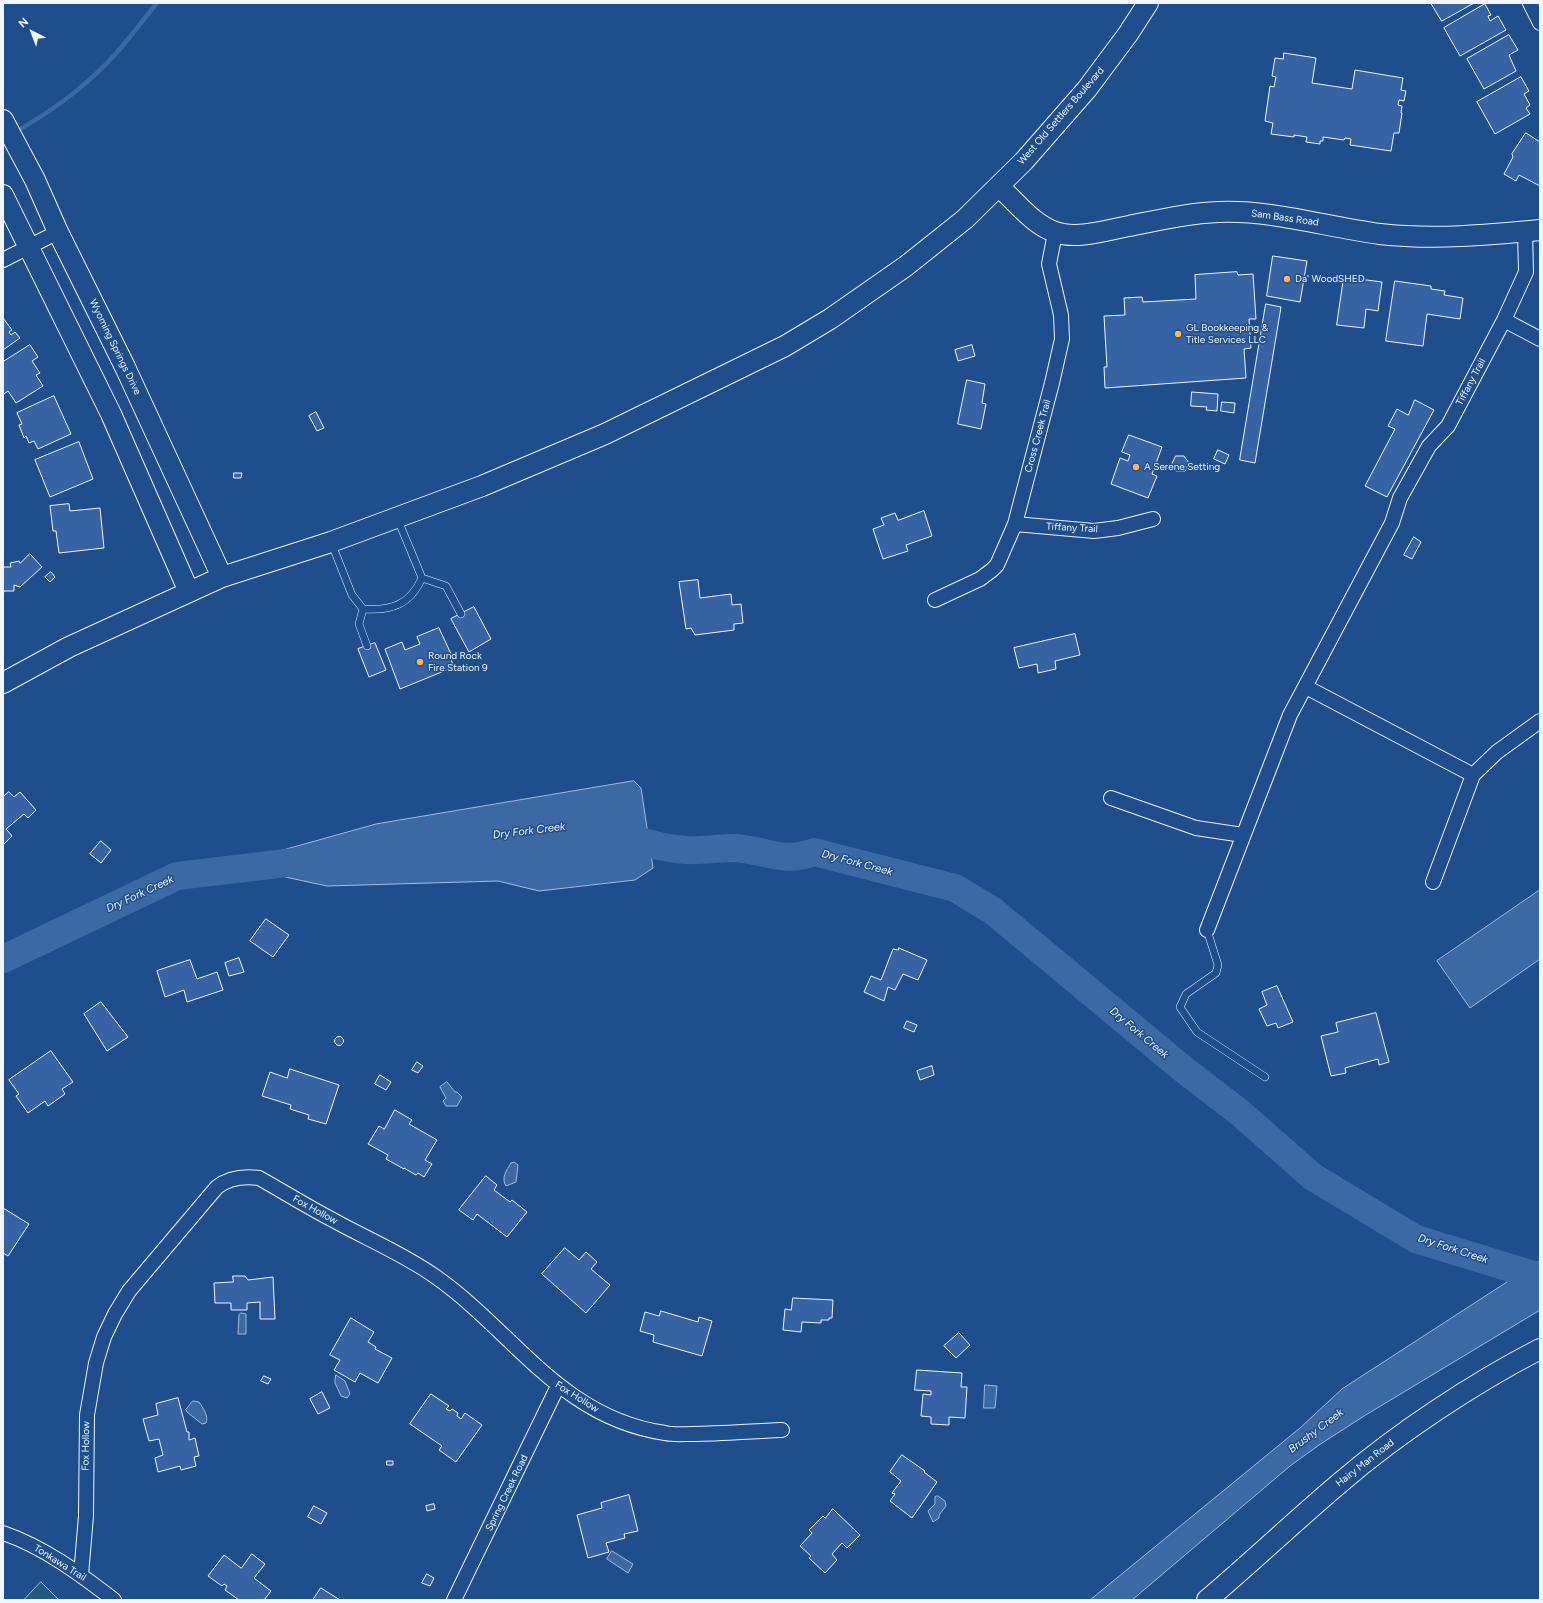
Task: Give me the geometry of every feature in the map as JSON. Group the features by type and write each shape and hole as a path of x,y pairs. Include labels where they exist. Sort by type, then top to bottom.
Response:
{"main road":[{"name":"West Old Settlers Boulevard","path":"3,683 69,647 222,577 331,542 482,486 605,434 785,346 830,319 906,266 964,220 999,187 1087,89 1128,34 1148,3"},
{"name":"Wyoming Springs Drive","path":"3,120 35,180 58,232 126,367 222,577"},
{"name":"Sam Bass Road","path":"999,187 1038,223 1055,232 1075,234 1094,233 1186,215 1218,212 1273,214 1380,234 1419,236 1493,235 1532,231"},
{"path":"4,196 111,414 190,592"},
{"name":"Hairy Man Road","path":"1207,1600 1258,1557 1342,1481 1394,1440 1454,1400 1540,1349"}],"street":[{"path":"1530,3 1540,23"},
{"name":"Tiffany Trail","path":"1207,930 1290,714 1306,687 1392,523 1400,498 1429,446 1448,426 1504,320 1526,272 1532,231"},
{"path":"3,260 30,248 58,232"},
{"name":"Cross Creek Trail","path":"935,600 980,579 992,570 997,565 1015,524 1062,340 1062,315 1049,264 1055,232"},
{"path":"1504,320 1540,339"},
{"name":"Tiffany Trail","path":"1015,524 1094,531 1118,528 1153,519"},
{"path":"1306,687 1473,775"},
{"path":"1433,882 1473,775 1497,752 1540,721"},
{"path":"1111,798 1196,828 1243,835"},
{"name":"Fox Hollow","path":"81,1575 86,1516 87,1415 96,1363 104,1338 115,1314 129,1291 218,1187 234,1178 247,1176 259,1178 332,1220 405,1257 430,1273 465,1299 538,1370 558,1386 615,1419 640,1428 666,1434 704,1434 782,1430"},
{"name":"Spring Creek Road","path":"454,1600 558,1386"},
{"name":"Tonkawa Trail","path":"3,1533 32,1545 81,1575 114,1600"}],"lane":[{"path":"331,542 352,595 363,609 381,610 400,605 416,591 422,578 397,517"},
{"path":"422,578 446,586 461,614"},
{"path":"363,609 359,624 367,646"},
{"path":"1207,930 1218,965 1216,973 1186,994 1180,1007 1197,1032 1265,1077"}],"shaded area":[{"path":"41,1582 59,1600 24,1600"}],"water":[{"path":"634,781 641,788 653,868 635,880 539,891 498,881 327,886 285,877 265,855 376,824"},
{"path":"1540,890 1540,959 1470,1008 1437,961"},
{"path":"447,1082 455,1092 462,1097 457,1106 446,1106 443,1101 446,1098 440,1087"},
{"path":"514,1162 518,1165 516,1182 506,1186 504,1177 511,1163"},
{"name":"Brushy Creek","path":"1540,1261 1540,1310 1364,1416 1319,1445 1290,1466 1132,1600 1090,1600 1300,1428 1342,1389"},
{"path":"241,1313 246,1314 246,1334 238,1334 239,1315"},
{"path":"336,1375 345,1381 350,1394 347,1398 341,1396 335,1383"},
{"path":"985,1385 997,1386 995,1408 984,1408"},
{"path":"193,1401 199,1402 204,1409 207,1418 206,1423 202,1424 187,1412 186,1410"},
{"path":"938,1496 945,1501 946,1506 939,1515 939,1518 933,1522 928,1511 935,1504 935,1497"},
{"path":"612,1551 633,1564 628,1573 607,1559"}],"building":[{"path":"1431,3 1474,3 1442,21"},
{"path":"1485,4 1491,15 1488,16 1490,21 1498,16 1506,30 1460,56 1444,28"},
{"path":"1509,35 1518,50 1509,55 1516,71 1484,89 1467,59"},
{"path":"1284,53 1316,58 1312,83 1352,89 1355,70 1403,78 1401,90 1406,91 1404,101 1399,100 1398,105 1402,106 1402,113 1399,133 1394,133 1391,151 1350,145 1351,139 1345,138 1344,140 1323,137 1323,141 1320,141 1320,144 1306,142 1307,137 1271,134 1273,123 1265,121 1270,86 1274,87 1276,77 1272,76 1275,58 1283,59"},
{"path":"1521,77 1529,91 1524,94 1530,105 1526,108 1530,114 1495,134 1477,102"},
{"path":"1526,133 1540,142 1540,186 1519,175 1516,181 1504,174 1513,157 1512,154"},
{"name":"Da' WoodSHED","path":"1273,256 1307,261 1300,302 1267,296"},
{"name":"GL Bookkeeping & Title Services LLC","path":"1237,272 1238,275 1253,274 1256,319 1249,319 1251,348 1244,349 1246,378 1105,388 1104,367 1107,367 1104,316 1125,315 1124,298 1142,297 1143,302 1196,299 1195,275"},
{"path":"1344,277 1382,282 1378,311 1366,309 1364,328 1337,325"},
{"path":"1395,281 1431,286 1431,289 1445,291 1444,295 1463,298 1460,319 1427,314 1423,346 1386,341"},
{"path":"1266,304 1281,307 1255,463 1240,460"},
{"path":"3,318 12,330 9,332 11,335 15,332 20,338 3,350"},
{"path":"30,345 38,357 32,361 40,373 36,375 43,386 16,403 8,391 4,394 3,392 3,362"},
{"path":"972,345 975,356 958,361 955,350"},
{"path":"967,380 985,384 982,403 986,404 981,429 958,424"},
{"path":"1192,392 1218,394 1217,411 1206,410 1207,407 1191,406"},
{"path":"54,396 71,434 38,449 34,441 29,443 26,436 24,438 19,425 22,424 17,413"},
{"path":"1415,400 1434,410 1387,497 1365,486 1395,429 1388,426 1397,409 1408,415"},
{"path":"1222,402 1235,403 1234,413 1221,411"},
{"path":"316,412 324,428 317,431 309,416"},
{"name":"A Serene Setting","path":"1129,435 1162,447 1152,474 1157,476 1148,498 1111,484 1120,458 1128,461 1130,455 1122,452"},
{"path":"79,442 93,479 50,497 35,460"},
{"path":"1218,450 1229,455 1225,464 1214,459"},
{"path":"1176,456 1184,456 1189,463 1185,471 1176,471 1172,464"},
{"path":"234,473 242,473 241,478 234,478"},
{"path":"69,504 70,511 100,508 104,548 59,553 56,531 53,531 50,506"},
{"path":"924,511 932,536 906,545 908,551 883,559 873,529 884,525 881,518 895,513 898,520"},
{"path":"1414,537 1421,542 1412,559 1404,555"},
{"path":"30,554 42,567 20,587 14,585 14,591 4,591 3,595 3,567 11,567 10,563 19,561 20,563"},
{"path":"51,572 55,577 50,582 45,577"},
{"path":"698,580 700,598 731,594 732,605 741,604 743,623 734,624 734,630 695,635 691,628 686,629 679,582"},
{"path":"474,607 491,639 469,652 451,619"},
{"name":"Round Rock Fire Station 9","path":"439,628 452,656 450,657 454,667 400,689 385,649 402,642 405,650 420,644 417,637"},
{"path":"1075,634 1080,655 1055,661 1056,669 1038,673 1037,664 1019,668 1014,648"},
{"path":"375,643 386,670 369,677 358,649"},
{"path":"9,792 14,797 20,792 36,810 28,818 24,814 6,829 12,836 3,845 3,797"},
{"path":"101,841 111,850 101,863 90,854"},
{"path":"266,919 289,935 273,957 250,941"},
{"path":"899,948 927,960 918,980 903,974 895,990 888,987 884,1001 864,992 871,976 881,980 893,949 898,950"},
{"path":"239,958 244,972 229,976 225,963"},
{"path":"190,960 197,979 217,972 223,990 187,1002 184,990 165,997 157,971"},
{"path":"1277,986 1293,1022 1278,1028 1276,1023 1267,1026 1259,1009 1267,1005 1262,992"},
{"path":"101,1002 128,1037 107,1051 84,1014"},
{"path":"1376,1013 1389,1062 1379,1065 1378,1059 1345,1068 1346,1073 1331,1076 1321,1036 1338,1032 1336,1023"},
{"path":"907,1021 917,1025 914,1032 904,1028"},
{"path":"337,1037 341,1037 343,1041 341,1045 337,1045 335,1043 335,1039"},
{"path":"51,1051 73,1082 62,1089 65,1094 48,1106 45,1101 28,1113 16,1096 19,1094 9,1080"},
{"path":"417,1062 423,1066 418,1073 412,1070"},
{"path":"932,1066 934,1075 920,1080 917,1071"},
{"path":"290,1069 339,1085 326,1124 308,1119 309,1115 290,1109 291,1105 262,1096 270,1072 287,1078"},
{"path":"380,1075 391,1082 386,1090 375,1084"},
{"path":"395,1110 412,1120 409,1124 437,1140 425,1160 432,1164 424,1177 418,1173 416,1175 386,1159 388,1155 368,1144 379,1126 384,1129"},
{"path":"486,1176 497,1185 494,1190 510,1202 512,1200 527,1212 507,1237 477,1214 473,1220 459,1210"},
{"path":"3,1208 29,1224 8,1256 3,1253"},
{"path":"565,1248 579,1260 586,1252 597,1262 591,1269 610,1285 586,1313 542,1274"},
{"path":"233,1276 245,1276 248,1280 273,1277 275,1319 260,1319 260,1302 247,1303 247,1310 231,1310 231,1303 215,1303 214,1283 233,1282"},
{"path":"793,1298 833,1300 832,1318 829,1318 829,1320 821,1320 821,1323 802,1322 801,1332 783,1330 785,1309 791,1310"},
{"path":"661,1311 698,1322 699,1317 712,1321 702,1356 653,1342 654,1335 640,1331 645,1312 659,1316"},
{"path":"351,1318 374,1332 368,1342 376,1347 375,1349 392,1358 378,1383 360,1373 355,1382 334,1370 340,1360 330,1355"},
{"path":"959,1333 970,1345 956,1358 944,1346"},
{"path":"917,1370 962,1373 961,1387 967,1387 965,1418 949,1417 949,1425 931,1424 931,1417 921,1416 923,1394 931,1395 931,1391 915,1390"},
{"path":"264,1376 271,1379 268,1384 261,1381"},
{"path":"322,1392 330,1408 318,1414 310,1399"},
{"path":"431,1394 449,1406 446,1409 450,1411 452,1409 458,1413 457,1416 461,1419 465,1413 482,1425 456,1462 439,1450 442,1446 410,1424"},
{"path":"178,1398 187,1432 189,1432 189,1440 195,1438 199,1456 194,1457 196,1466 181,1470 180,1466 158,1472 155,1458 163,1455 159,1439 149,1441 143,1419 158,1415 156,1404"},
{"path":"902,1455 925,1471 924,1472 937,1482 912,1518 890,1501 895,1494 892,1493 901,1481 890,1472"},
{"path":"387,1461 393,1461 393,1465 387,1465"},
{"path":"629,1495 638,1531 624,1534 625,1538 606,1543 609,1552 588,1558 577,1515 602,1508 601,1503"},
{"path":"434,1504 435,1509 427,1511 426,1506"},
{"path":"314,1506 327,1513 321,1524 308,1517"},
{"path":"833,1509 860,1535 847,1548 842,1543 832,1554 837,1560 825,1573 809,1558 811,1556 800,1546 812,1533 809,1530 823,1516 825,1518"},
{"path":"252,1554 265,1564 254,1578 271,1591 264,1600 239,1600 225,1590 227,1586 224,1584 222,1586 208,1576 224,1555 241,1568"},
{"path":"427,1574 434,1578 430,1586 422,1583"},
{"path":"321,1588 340,1600 313,1600"}],"waterway":[{"path":"15,132 52,109 87,82 115,55 157,3"},
{"name":"Dry Fork Creek","path":"614,833 649,844 686,850 735,848 783,857 793,857 814,852 955,888 993,911 1183,1069 1239,1112 1313,1177 1416,1239 1540,1277"},
{"name":"Dry Fork Creek","path":"3,959 177,876 312,860"}],"place":[{"name":"Da' WoodSHED","path":"1287,279"},
{"name":"GL Bookkeeping & Title Services LLC","path":"1178,334"},
{"name":"A Serene Setting","path":"1136,467"},
{"name":"Round Rock Fire Station 9","path":"420,662"}]}
